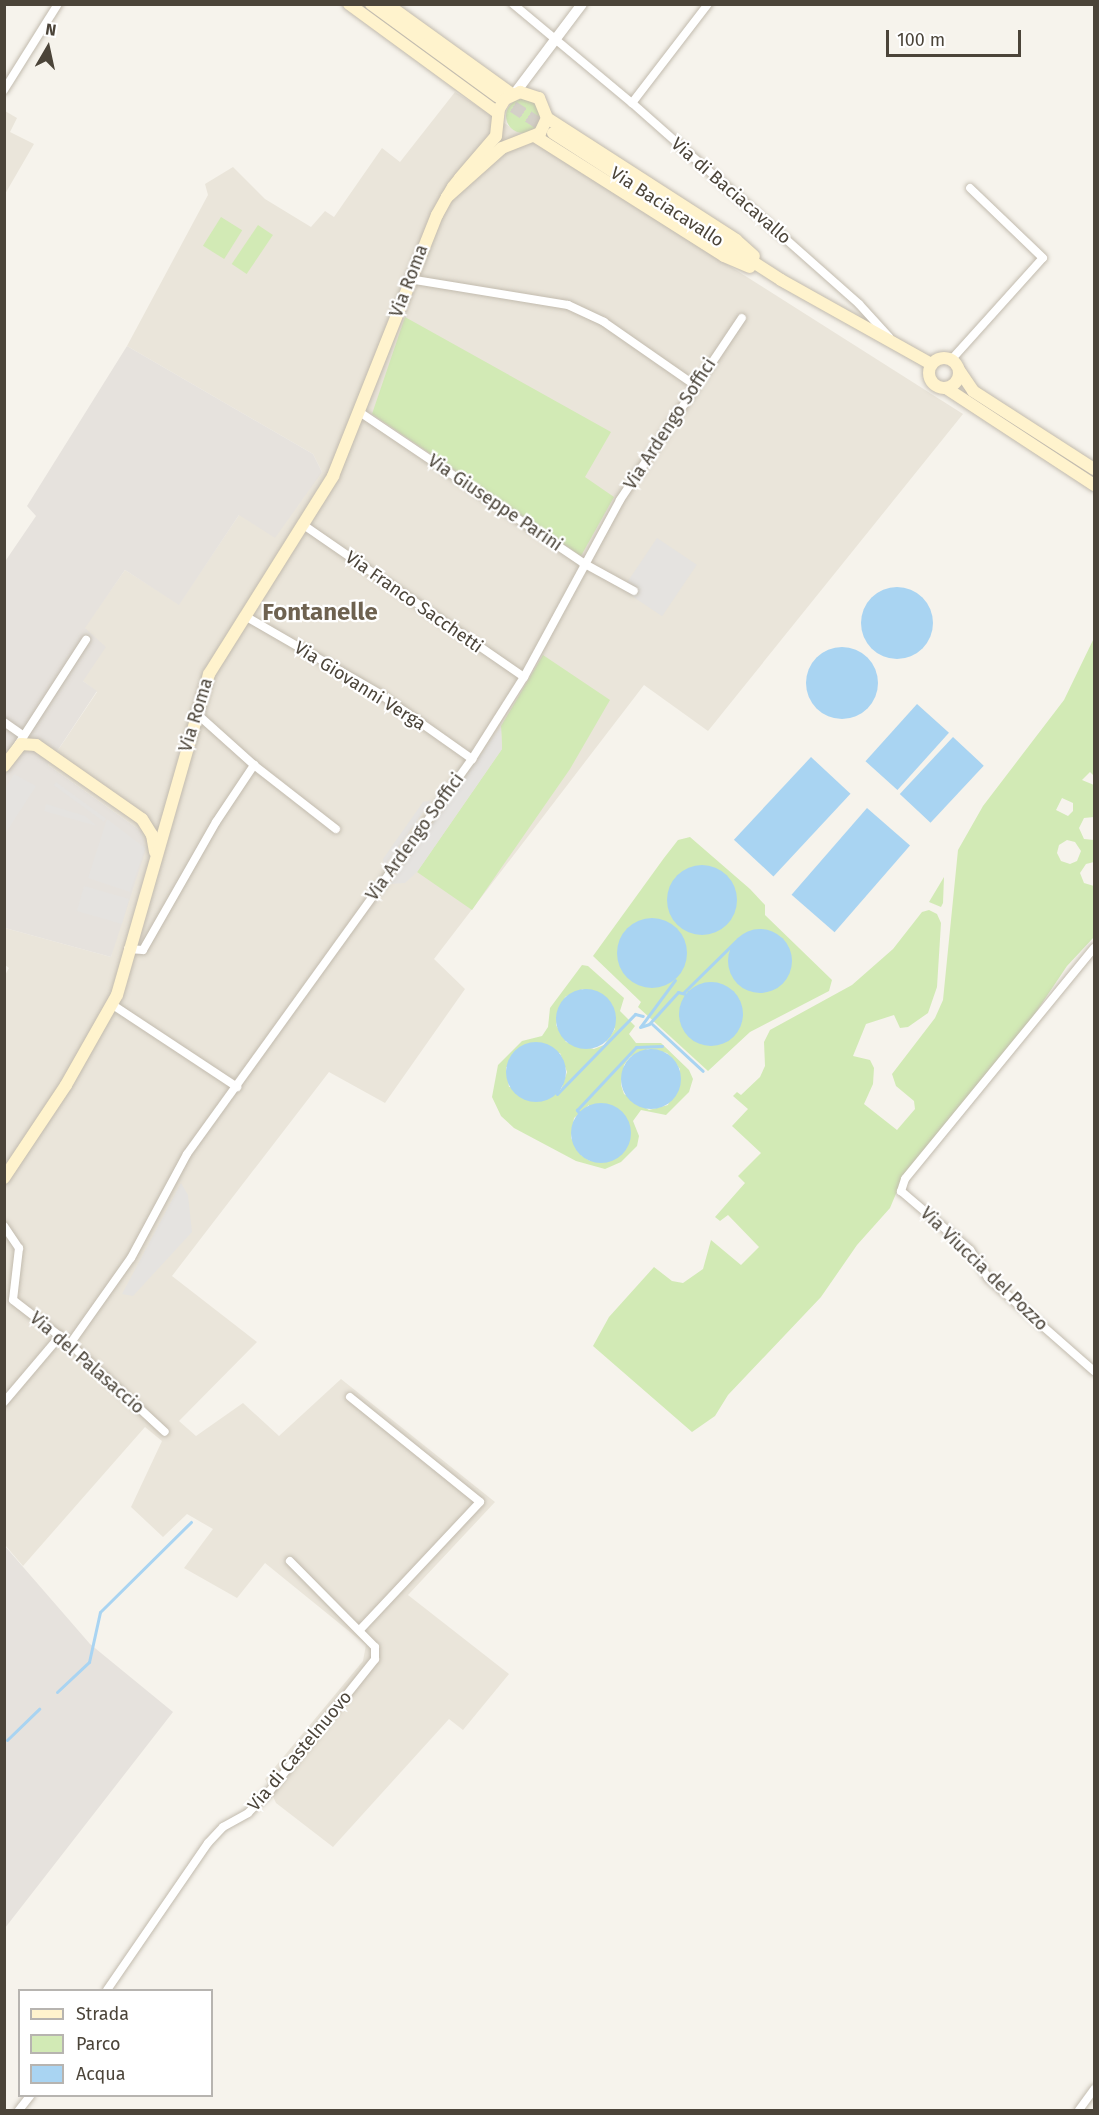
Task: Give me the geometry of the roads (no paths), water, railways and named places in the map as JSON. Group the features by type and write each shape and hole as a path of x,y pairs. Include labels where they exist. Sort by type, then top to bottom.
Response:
{"main road":[{"path":"349,4 499,118 507,135 521,140"},
{"path":"371,4 498,97"},
{"path":"387,4 513,94 535,95 545,107 547,118 536,137 724,256 781,280"},
{"name":"Via Roma","path":"4,1178 113,1005 195,712 208,674 305,526 333,476 428,232 447,197 496,136 499,118 513,94"},
{"path":"547,118 736,240 781,280"},
{"name":"Via Baciacavallo","path":"553,133 781,280"},
{"name":"Via Roma","path":"447,197 502,148 536,137"},
{"name":"Via di Baciacavallo","path":"781,280 901,351 931,364"},
{"path":"1095,469 973,391 955,365 938,359 931,364 931,380 1095,485"},
{"path":"946,388 956,382 955,365"},
{"path":"4,766 16,748 25,743 36,745 142,819 154,842 154,863"},
{"path":"142,819 157,819 171,801"}],"street":[{"path":"4,90 58,4"},
{"name":"Via di Baciacavallo","path":"513,4 632,103 808,258 859,304 901,351"},
{"name":"Via Roma","path":"513,94 582,4"},
{"path":"632,103 708,4"},
{"path":"534,68 531,81 535,95"},
{"path":"955,365 1043,258 970,188"},
{"path":"409,279 568,305 603,322 696,386"},
{"name":"Via Ardengo Soffici","path":"70,1344 131,1258 187,1154 472,759 524,677 582,563 742,318"},
{"name":"Via Giuseppe Parini","path":"358,411 582,563 634,591"},
{"name":"Via Franco Sacchetti","path":"305,526 524,677"},
{"name":"Via Giovanni Verga","path":"245,615 380,694 472,759"},
{"path":"16,748 86,640"},
{"path":"195,712 254,765 336,829"},
{"path":"4,722 24,736"},
{"path":"33,723 30,736 36,745"},
{"path":"128,950 143,950 216,822 254,765"},
{"name":"Via Viuccia del Pozzo","path":"1095,948 905,1179 901,1191 970,1250 988,1278 1095,1371"},
{"path":"113,1005 237,1087"},
{"name":"Via del Palasaccio","path":"4,1226 19,1248 13,1300 70,1344 165,1432"},
{"path":"4,1402 60,1336"},
{"path":"290,1562 360,1630 480,1502 350,1397"},
{"name":"Via di Castelnuovo","path":"108,1989 208,1843 223,1827 249,1814 371,1666 375,1647 360,1630"},
{"path":"1078,2110 1095,2090"},
{"path":"19,2110 29,2097"}],"water":[{"path":"897,587 917,593 927,603 933,623 927,643 917,653 897,659 877,653 867,643 861,623 867,603 877,593"},
{"path":"842,647 862,653 872,663 878,683 872,703 862,713 842,719 822,713 812,703 806,683 812,663 822,653"},
{"path":"917,704 949,733 897,790 865,761"},
{"path":"953,737 984,766 931,823 900,794"},
{"path":"811,757 850,794 773,876 734,840"},
{"path":"867,808 910,845 835,932 792,895"},
{"path":"702,865 715,868 727,875 734,887 737,900 734,913 727,925 715,932 702,935 689,932 677,925 670,913 667,900 670,887 677,875 689,868"},
{"path":"652,918 665,921 677,928 684,940 687,953 684,966 677,978 665,985 652,988 639,985 627,978 620,966 617,953 620,940 627,928 639,921"},
{"path":"760,929 783,938 792,961 783,984 760,993 737,984 728,961 737,938"},
{"path":"711,982 734,991 743,1014 734,1037 711,1046 688,1037 679,1014 688,991"},
{"path":"580,989 592,989 608,997 614,1007 616,1019 614,1031 608,1041 592,1049 580,1049 564,1041 556,1025 556,1013 564,997"},
{"path":"530,1042 542,1042 558,1050 564,1060 566,1072 564,1084 558,1094 542,1102 530,1102 514,1094 506,1078 506,1066 514,1050"},
{"path":"645,1049 657,1049 673,1057 679,1067 681,1079 679,1091 673,1101 657,1109 645,1109 629,1101 621,1085 621,1073 629,1057"},
{"path":"595,1103 607,1103 623,1111 629,1121 631,1133 629,1145 623,1155 607,1163 595,1163 579,1155 571,1139 571,1127 579,1111"}],"waterway":[{"path":"683,993 736,941"},
{"path":"641,1026 675,980"},
{"path":"640,1027 649,1024 678,992 685,994"},
{"path":"557,1094 635,1014 643,1016"},
{"path":"652,1024 703,1071"},
{"path":"579,1113 577,1110 636,1047 662,1046"},
{"path":"57,1692 89,1662 100,1612 191,1522"},
{"path":"7,1740 39,1709"}],"tunnel":[{"path":"498,97 552,132"}],"district":[{"name":"Fontanelle","path":"320,613"}]}
